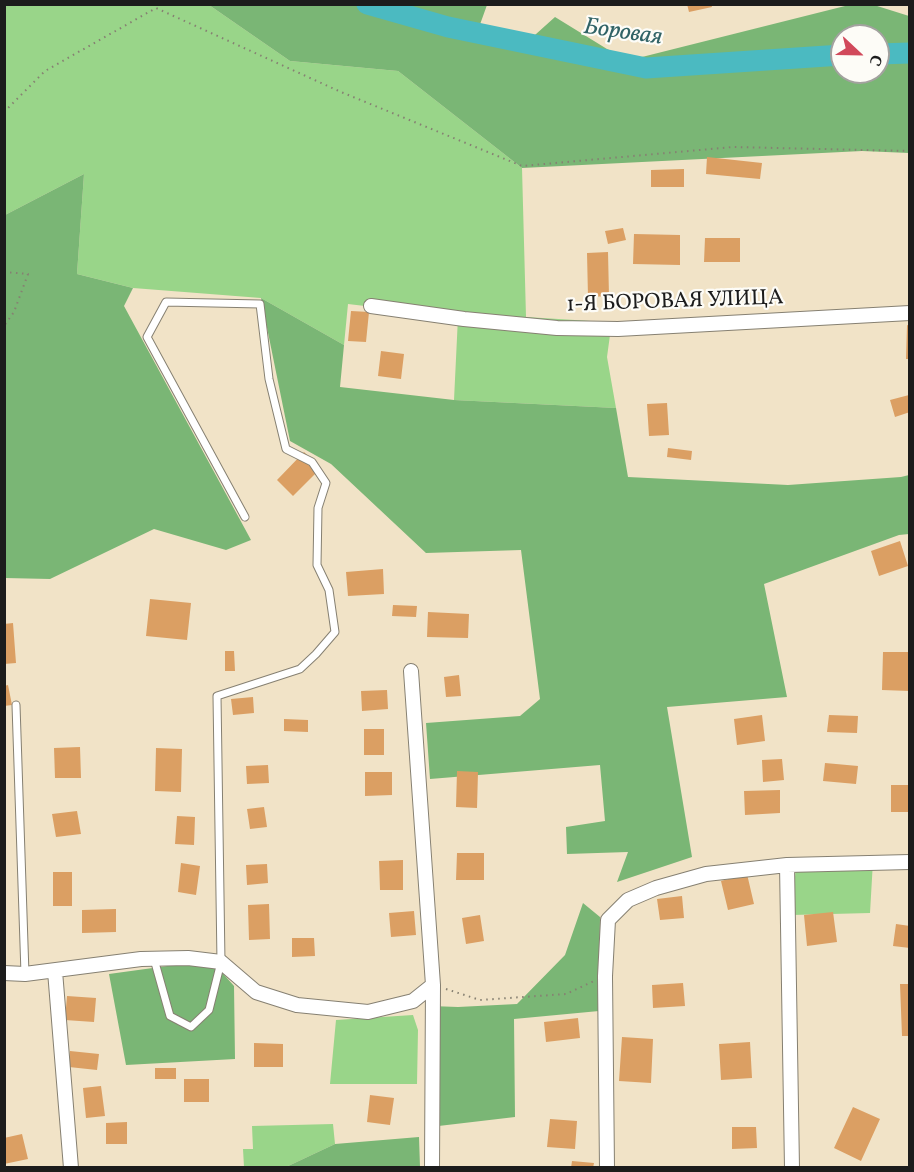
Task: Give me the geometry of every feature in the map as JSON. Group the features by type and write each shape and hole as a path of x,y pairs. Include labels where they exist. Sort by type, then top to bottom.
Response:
{"street":[{"name":"1-Я БОРОВАЯ УЛИЦА","path":"371,306 545,327 618,329 909,313"},
{"path":"411,671 433,985 432,1167"},
{"path":"607,1167 605,976 608,920 628,900 656,888 706,874 787,865 909,862"},
{"path":"787,865 792,1167"},
{"path":"4,973 25,974 154,959 188,958 221,962 256,992 297,1005 368,1012 412,1001 433,985"},
{"path":"54,970 71,1167"}],"lane":[{"path":"154,959 170,1016 191,1027 209,1010 221,962 217,696 300,669 335,632 329,590 317,565 318,508 326,483 312,462 286,449 269,379 260,304 166,302 147,337 245,518"},
{"path":"16,705 25,974"}],"path":[{"path":"4,112 45,71 156,8 341,92 522,166 733,147 909,151"},
{"path":"4,272 28,274 14,312 4,326"},
{"path":"433,985 480,1000 566,994 605,976"}],"green space":[{"path":"5,5 209,5 290,61 398,71 522,168 526,317 607,322 610,335 607,357 616,408 454,400 458,317 348,304 344,345 261,298 133,288 77,274 84,174 5,215"},
{"path":"209,5 487,5 478,30 526,43 555,17 607,49 630,60 849,5 874,5 909,16 909,153 862,151 522,168 398,71 290,61"},
{"path":"84,174 77,274 133,288 124,306 251,540 226,550 154,529 50,579 5,578 5,215"},
{"path":"261,298 344,345 340,387 454,400 616,408 628,477 788,485 909,475 909,534 899,535 764,584 787,697 667,707 692,857 617,882 628,852 567,854 566,827 605,821 600,765 430,779 426,723 520,716 540,699 521,550 426,553 331,464 290,441"},
{"path":"873,861 870,913 792,915 796,864"},
{"path":"583,903 600,917 599,1011 514,1019 515,1117 430,1127 431,1006 517,1004 565,955"},
{"path":"211,960 234,986 235,1059 126,1065 109,974"},
{"path":"413,1015 418,1030 417,1084 330,1084 336,1020"},
{"path":"333,1124 335,1144 286,1167 244,1167 243,1149 253,1149 252,1126"},
{"path":"419,1137 420,1167 286,1167 335,1144"}],"building":[{"path":"687,4 711,4 712,7 689,12"},
{"path":"707,157 762,163 760,179 706,174"},
{"path":"684,169 684,187 651,187 651,170"},
{"path":"623,228 626,240 608,244 605,231"},
{"path":"634,234 680,235 680,265 633,264"},
{"path":"705,238 740,238 740,262 704,262"},
{"path":"608,252 609,296 588,297 587,253"},
{"path":"351,311 369,312 366,342 348,341"},
{"path":"907,325 910,326 910,359 906,359"},
{"path":"381,351 404,354 401,379 378,376"},
{"path":"909,395 910,412 895,417 890,400"},
{"path":"667,403 669,435 649,436 647,404"},
{"path":"668,448 692,451 691,460 667,457"},
{"path":"304,452 321,468 293,496 277,480"},
{"path":"900,541 908,566 879,576 871,551"},
{"path":"383,569 384,594 348,596 346,572"},
{"path":"150,599 191,603 187,640 146,636"},
{"path":"393,605 417,606 416,617 392,616"},
{"path":"428,612 469,614 468,638 427,637"},
{"path":"13,623 16,663 4,664 4,624"},
{"path":"225,651 234,651 235,671 225,671"},
{"path":"883,652 910,652 910,691 882,690"},
{"path":"459,675 461,696 446,697 444,677"},
{"path":"8,685 12,705 4,706 4,686"},
{"path":"387,690 388,709 362,711 361,691"},
{"path":"253,697 254,713 233,715 231,699"},
{"path":"762,715 765,741 737,745 734,719"},
{"path":"829,715 858,716 857,733 827,732"},
{"path":"284,719 308,720 308,732 284,731"},
{"path":"364,729 384,729 384,755 364,755"},
{"path":"80,747 81,778 55,778 54,748"},
{"path":"156,748 182,749 181,792 155,791"},
{"path":"782,759 784,780 763,782 762,760"},
{"path":"825,763 858,766 856,784 823,781"},
{"path":"268,765 269,783 247,784 246,766"},
{"path":"457,771 478,772 477,808 456,807"},
{"path":"365,772 392,772 392,795 365,796"},
{"path":"891,785 910,785 910,812 891,812"},
{"path":"780,790 780,813 745,815 744,791"},
{"path":"264,807 267,827 250,829 247,809"},
{"path":"77,811 81,834 56,837 52,814"},
{"path":"177,816 195,817 194,845 175,844"},
{"path":"457,853 484,853 484,880 456,880"},
{"path":"403,860 403,890 380,890 379,861"},
{"path":"181,863 200,866 196,895 178,892"},
{"path":"267,864 268,883 247,885 246,865"},
{"path":"53,872 72,872 72,906 53,906"},
{"path":"747,874 754,904 728,910 721,881"},
{"path":"682,896 684,918 660,920 657,899"},
{"path":"269,904 270,939 249,940 248,905"},
{"path":"116,909 116,932 82,933 82,910"},
{"path":"414,911 416,935 391,937 389,913"},
{"path":"833,912 837,942 807,946 804,915"},
{"path":"480,915 484,941 466,944 462,918"},
{"path":"896,924 910,926 910,948 893,946"},
{"path":"292,938 314,938 315,956 292,957"},
{"path":"683,983 685,1006 653,1008 652,985"},
{"path":"900,984 910,984 910,1036 902,1036"},
{"path":"67,996 96,998 94,1022 65,1020"},
{"path":"578,1018 580,1038 546,1042 544,1022"},
{"path":"622,1037 653,1039 651,1083 619,1081"},
{"path":"750,1042 752,1078 721,1080 719,1044"},
{"path":"254,1043 283,1044 283,1067 254,1067"},
{"path":"70,1051 99,1054 97,1070 69,1067"},
{"path":"155,1068 176,1068 176,1079 155,1079"},
{"path":"184,1079 209,1079 209,1102 184,1102"},
{"path":"101,1086 105,1116 86,1118 83,1088"},
{"path":"370,1095 394,1098 390,1125 367,1122"},
{"path":"853,1107 880,1119 861,1161 834,1148"},
{"path":"550,1119 577,1121 575,1149 547,1147"},
{"path":"127,1122 127,1144 106,1144 106,1123"},
{"path":"732,1127 756,1127 757,1148 732,1149"},
{"path":"22,1134 28,1159 4,1164 4,1138"},
{"path":"572,1161 594,1163 593,1168 571,1168"}],"waterway":[{"name":"Боровая","path":"367,4 448,27 646,68 830,56"},
{"name":"Боровая","path":"890,54 910,53"}]}
